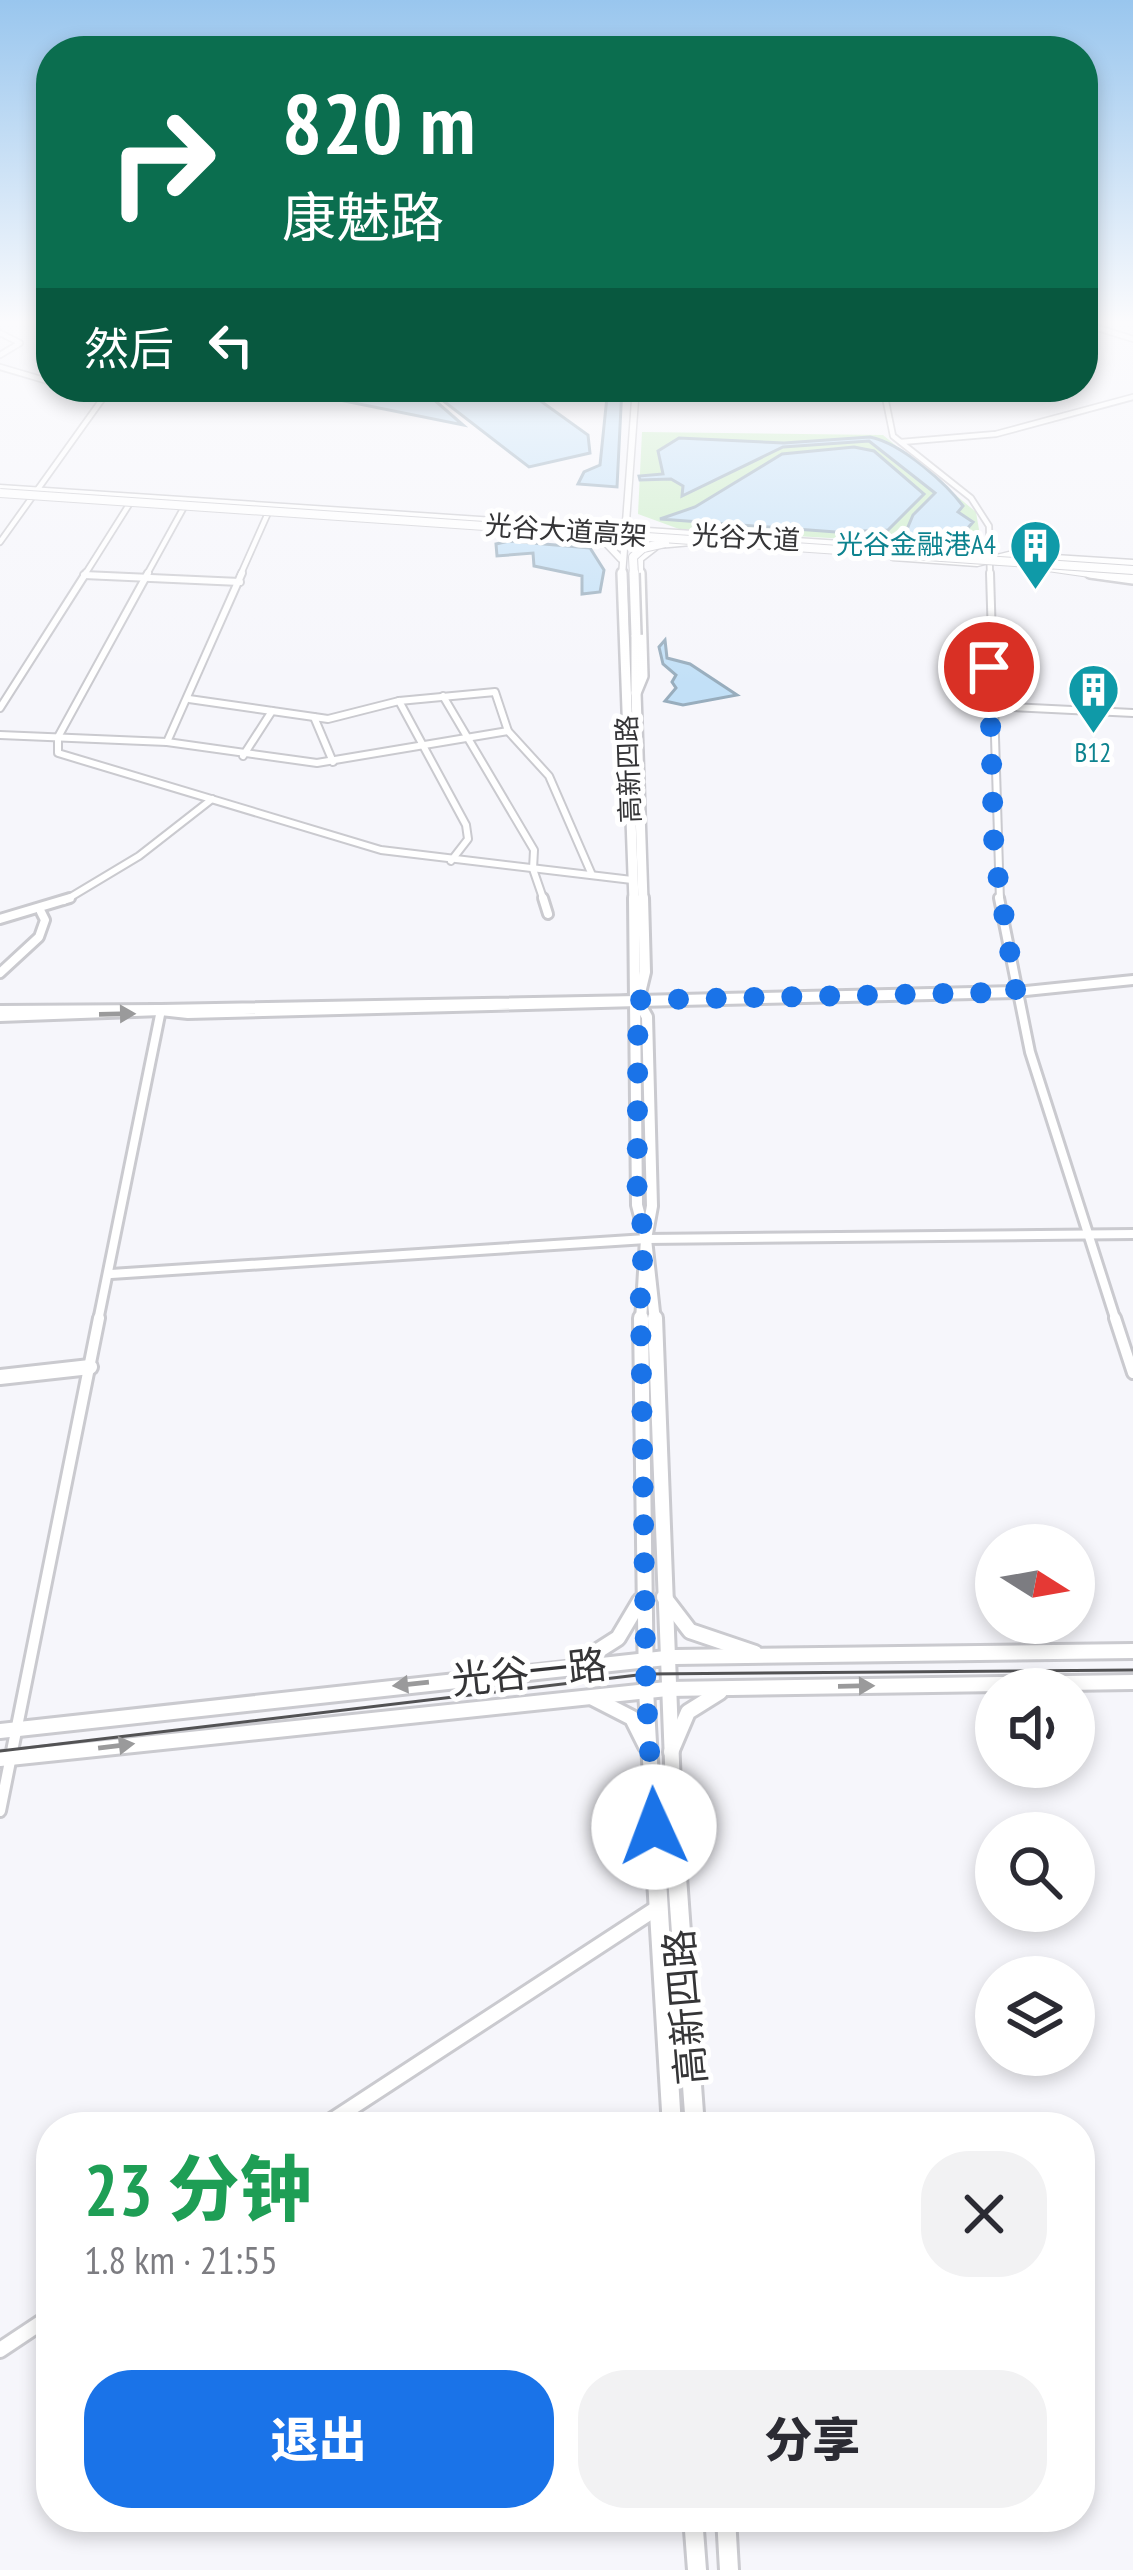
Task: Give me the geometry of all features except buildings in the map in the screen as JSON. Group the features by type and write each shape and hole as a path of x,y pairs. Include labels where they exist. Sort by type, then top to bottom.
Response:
{"highway":[{"name":"光谷大道高架","path":"0,491 1133,570"},
{"name":"光谷大道高架","path":"0,491 1133,570"},
{"path":"636,694 631,571 636,552 664,543 760,544"},
{"path":"1048,567 1133,570"}],"main road":[{"path":"627,534 635,444"},
{"name":"光谷大道","path":"0,491 551,526 977,563 1009,554 1133,570"},
{"name":"光谷大道","path":"33,493 566,533 665,533 977,553 988,559 1048,567"},
{"path":"551,526 601,524 631,507"},
{"path":"631,507 644,527 665,533"},
{"path":"566,533 604,541 622,561"},
{"name":"高新四路","path":"627,534 622,561 632,883 638,1000 647,1017 652,1206 640,1276 645,1660 659,1760 668,1905 672,2112"},
{"name":"高新四路","path":"627,534 646,972 638,1000"},
{"name":"高新四路","path":"636,694 643,676 640,559 648,549 698,542"},
{"path":"0,1014 1016,992"},
{"name":"高新四路","path":"646,1239 654,1275 667,1689 659,1760"},
{"path":"0,1379 90,1370"},
{"path":"569,1667 609,1649 627,1629 643,1576"},
{"path":"662,1593 690,1631 768,1657"},
{"name":"光谷一路","path":"8,1730 666,1658 1133,1651"},
{"name":"光谷一路","path":"6,1758 646,1690 1133,1682"},
{"path":"580,1698 598,1699 632,1718 659,1760 688,1712 711,1694 739,1687"},
{"name":"高新四路","path":"668,1905 693,2112"},
{"path":"695,2532 697,2570"},
{"path":"727,2532 729,2570"}],"street":[{"path":"0,542 69,444"},
{"path":"904,444 982,510 989,526 994,851 1016,992 1133,1373"},
{"path":"0,708 130,503"},
{"path":"184,507 58,737 58,753 381,850 632,883"},
{"path":"166,742 268,513"},
{"path":"84,575 240,582"},
{"path":"189,699 339,719 400,701 495,692 508,731 548,776 592,875"},
{"path":"443,696 535,850 533,872 548,914"},
{"path":"400,701 466,825 468,839 451,861"},
{"path":"991,706 1133,713"},
{"path":"243,756 272,711"},
{"path":"314,717 333,762"},
{"path":"0,735 166,742 243,756 333,762 508,731"},
{"path":"0,920 41,911 140,859 212,800"},
{"path":"533,872 632,883"},
{"path":"0,973 39,937 45,920 41,911"},
{"path":"1016,992 1133,980"},
{"path":"0,1811 8,1730 111,1274 161,1010"},
{"path":"111,1274 646,1239 1133,1234"},
{"path":"345,2112 668,1905"},
{"path":"0,2350 36,2326"}],"green space":[{"path":"641,444 894,444 976,512 982,547 679,529 638,514"}],"water":[{"path":"499,444 589,444 590,453 529,467"},
{"path":"602,444 619,444 617,487 578,484 584,472 600,465"},
{"path":"669,444 827,444 783,447 682,496 683,486 671,479 640,480 639,476 663,474 658,451"},
{"path":"873,444 888,444 910,457 947,488 963,506 958,512 973,522 967,529 977,540 915,540 905,534 913,515 935,493"},
{"path":"854,447 874,451 924,494 888,530 836,532 660,519 695,507 782,454"},
{"path":"496,544 590,548 604,570 600,592 582,594 582,576 534,566 533,553 497,556"},
{"path":"665,640 667,658 690,664 737,695 683,705 665,701 676,688 672,682 676,675 663,664 659,647"}],"tram line":[{"path":"0,1751 646,1674 1133,1670"}],"place":[{"name":"光谷金融港A4","path":"1035,591"},
{"name":"B12","path":"1093,736"}],"route":[{"path":"654,1827 643,1576 640,1276 646,1239 637,1205 634,1018 638,1000 1016,992 994,851 989,667"}]}
